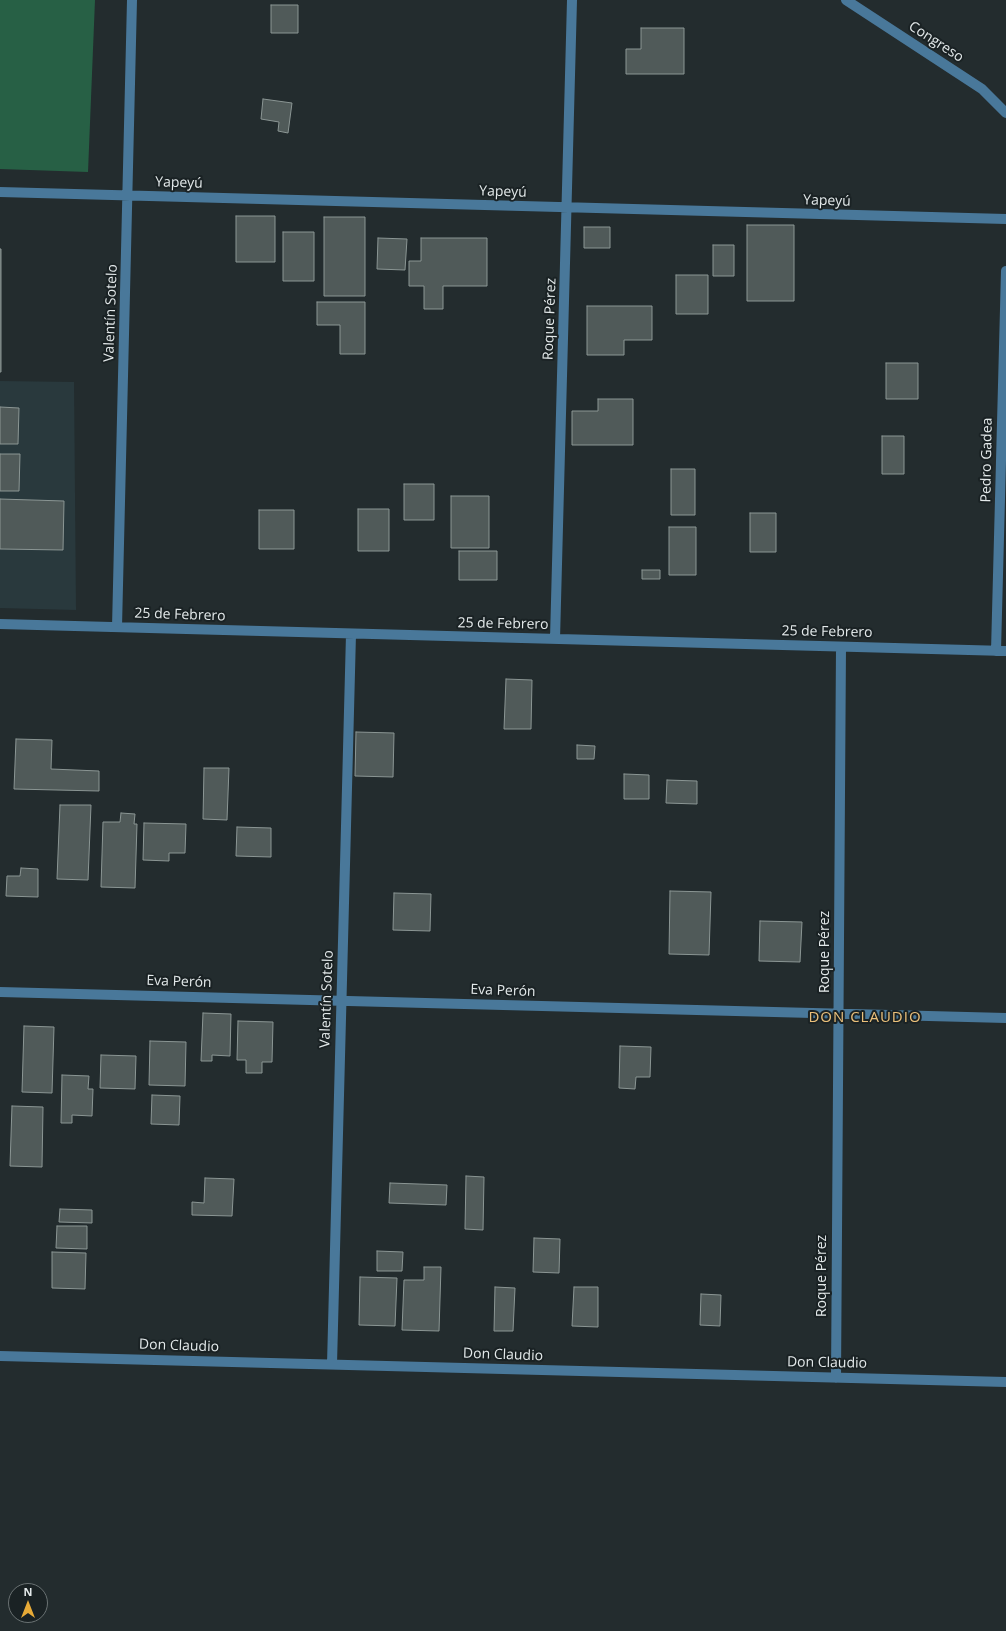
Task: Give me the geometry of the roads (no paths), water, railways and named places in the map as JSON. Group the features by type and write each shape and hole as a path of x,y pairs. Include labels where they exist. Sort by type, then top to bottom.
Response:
{"street":[{"name":"Valentín Sotelo","path":"117,627 132,0"},
{"name":"Roque Pérez","path":"555,639 572,0"},
{"name":"Congreso","path":"846,0 982,89 1006,113"},
{"name":"Yapeyú","path":"0,192 1006,219"},
{"name":"Pedro Gadea","path":"1001,651 1006,271"},
{"name":"25 de Febrero","path":"0,624 1001,651"},
{"name":"Valentín Sotelo","path":"332,1364 351,634"},
{"name":"Roque Pérez","path":"836,1378 841,646"},
{"name":"Eva Perón","path":"0,992 1006,1018"},
{"name":"Don Claudio","path":"0,1356 1006,1382"}],"district":[{"name":"DON CLAUDIO","path":"865,1018"}]}
